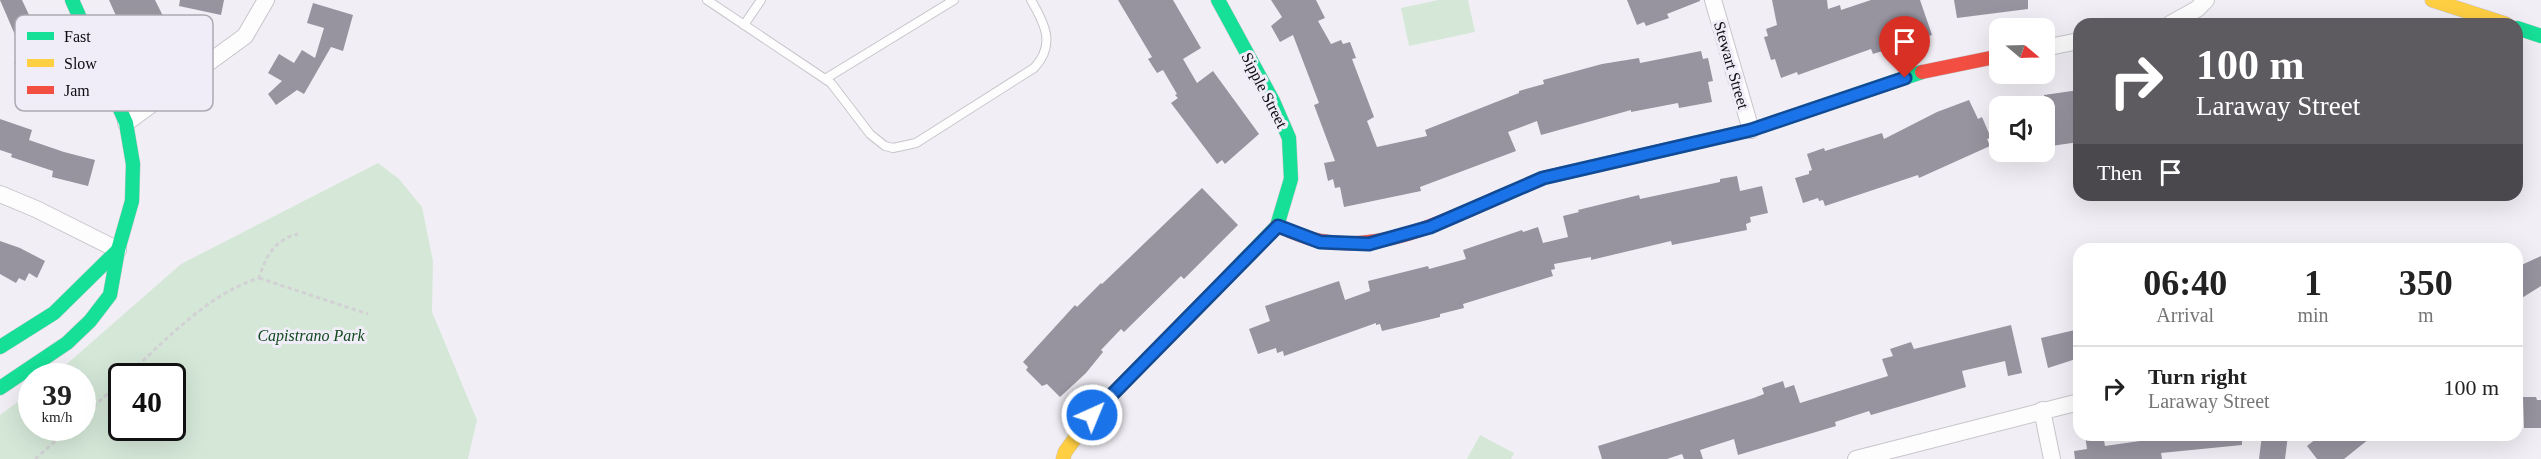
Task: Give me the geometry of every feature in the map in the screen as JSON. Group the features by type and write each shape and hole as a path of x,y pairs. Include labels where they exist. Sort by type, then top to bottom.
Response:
{"street":[{"path":"72,0 79,15"},
{"path":"213,59 245,36 267,0"},
{"name":"Sipple Street","path":"1063,459 1065,452 1092,415 1278,226 1291,179 1289,138 1273,101 1218,0"},
{"name":"Stewart Street","path":"1713,0 1751,130"},
{"path":"2181,18 2197,9 2206,0"},
{"path":"2432,0 2480,11 2494,18"},
{"path":"2523,30 2541,36"},
{"path":"2055,46 2073,42"},
{"path":"1278,226 1320,242 1369,244 1430,227 1543,178 1751,130 1928,70 1989,59"},
{"path":"0,388 67,343 90,321 110,295 118,250 132,201 132,148 121,111"},
{"path":"126,123 142,111"},
{"path":"0,194 36,209 118,250"},
{"path":"0,347 54,313 118,250"},
{"path":"1856,459 2073,403"},
{"path":"2042,410 2052,459"}],"lane":[{"path":"707,0 825,79 877,140 893,148 916,143 1040,62 1047,32 1045,23 1031,0"},
{"path":"744,25 761,0"},
{"path":"825,79 954,0"}],"path":[{"path":"259,278 265,258 276,244 285,237 298,234"},
{"path":"141,363 202,309 236,285 259,278 368,314"},
{"path":"96,404 108,394"},
{"path":"35,459 55,441"}],"green space":[{"path":"1438,0 1468,0 1475,32 1409,46 1401,8"},
{"name":"Capistrano Park","path":"378,163 399,179 422,207 433,261 432,312 477,420 468,459 0,459 0,415 18,402 18,441 96,441 96,363 68,363 181,264"},
{"path":"1480,435 1514,453 1511,459 1467,459"}],"building":[{"path":"0,0 22,0 29,15 15,15 15,35"},
{"path":"109,0 155,0 162,15 116,15"},
{"path":"180,0 224,0 221,15 179,6"},
{"path":"1118,0 1173,0 1201,48 1183,59 1197,83 1213,71 1259,134 1225,164 1222,160 1217,164 1171,103 1178,98 1175,95 1177,94 1163,70 1157,73 1148,59 1152,57"},
{"path":"1271,0 1316,0 1325,18 1318,21 1331,44 1341,40 1343,44 1350,42 1356,58 1352,59 1374,117 1367,121 1377,147 1427,136 1425,130 1519,93 1519,91 1544,84 1543,80 1602,64 1639,58 1640,63 1701,51 1703,59 1708,58 1713,81 1708,82 1712,102 1679,108 1678,103 1631,112 1631,110 1541,135 1537,121 1508,132 1516,151 1420,187 1421,191 1344,207 1340,187 1335,188 1333,179 1328,181 1324,163 1335,161 1314,105 1319,103 1293,35 1280,42 1271,26 1282,17"},
{"path":"1627,0 1700,1 1667,14 1669,18 1646,26 1644,22 1637,25"},
{"path":"1772,0 1827,0 1828,9 1840,5 1841,10 1871,0 1920,0 1932,35 1873,54 1871,49 1798,75 1797,72 1781,78 1775,59 1771,60 1764,37 1768,36 1766,29 1777,25"},
{"path":"1954,0 2028,0 2028,9 1957,18"},
{"path":"313,3 353,15 343,51 331,47 304,94 297,90 276,105 268,94 282,81 268,73 279,54 294,63 302,50 315,58 324,28 307,23"},
{"path":"2073,91 2073,143 2055,145 2055,96 2044,96"},
{"path":"1969,100 1978,119 1982,117 1989,133 1987,139 1989,146 1919,178 1918,175 1825,206 1823,200 1819,201 1818,198 1803,203 1795,178 1809,174 1812,170 1807,154 1824,148 1825,151 1882,133 1884,139 1937,112"},
{"path":"0,119 32,130 29,140 95,160 88,186 52,177 53,171 11,157 12,154 0,150"},
{"path":"1737,176 1740,191 1762,186 1768,213 1750,217 1751,222 1746,224 1747,230 1672,245 1671,241 1591,260 1591,257 1554,264 1555,269 1551,270 1553,276 1463,304 1464,308 1440,314 1440,317 1382,331 1380,324 1376,325 1376,323 1284,356 1283,351 1277,353 1276,348 1258,354 1249,329 1270,321 1265,306 1339,281 1345,300 1370,291 1368,281 1466,259 1463,250 1522,230 1523,232 1538,227 1543,243 1568,237 1563,216 1579,212 1578,210 1639,195 1640,199 1720,182 1720,179"},
{"path":"1202,188 1238,225 1184,279 1181,276 1124,332 1121,329 1101,350 1103,352 1086,373 1060,397 1047,384 1042,386 1026,370 1028,367 1023,362 1075,305 1077,307 1102,284"},
{"path":"0,241 45,261 37,278 29,273 25,281 19,278 16,283 0,274"},
{"path":"2541,256 2541,286 2523,297 2523,264"},
{"path":"2011,325 2022,373 2008,376 2005,361 1962,371 1966,387 1871,415 1869,411 1835,422 1836,426 1738,455 1734,439 1700,450 1703,459 1684,459 1682,454 1667,459 1602,459 1598,446 1754,398 1764,394 1762,388 1783,381 1785,388 1794,385 1800,403 1888,376 1882,359 1893,356 1890,349 1911,342 1914,349"},
{"path":"2073,330 2073,360 2048,368 2041,338"},
{"path":"2523,397 2536,397 2537,400 2541,400 2541,428 2524,428"},
{"path":"2086,441 2104,441 2105,446 2140,441 2242,441 2242,445 2161,453 2162,459 2075,459 2074,451 2087,449"},
{"path":"2261,441 2287,441 2285,459 2259,459"},
{"path":"2313,441 2366,441 2344,459 2317,459 2307,446"}],"traffic: fast":[{"path":"72,0 79,15"},
{"path":"1214,291 1277,226 1291,179 1289,138 1273,101 1218,0"},
{"path":"2523,30 2541,36"},
{"path":"1499,197 1543,178 1751,130 1922,72"},
{"path":"0,388 67,343 90,321 110,295 118,250 132,201 133,164 126,123 121,111"},
{"path":"0,347 54,313 118,250"}],"traffic: slow":[{"path":"2432,0 2488,18"},
{"path":"1063,459 1065,452 1092,415 1214,291"}],"traffic: jam":[{"path":"1922,72 1989,58"},
{"path":"1277,226 1321,241 1344,243 1390,239 1434,225 1499,197"}],"route":[{"path":"1092,415 1278,226 1320,242 1369,244 1430,227 1543,178 1751,130 1905,78"}]}
